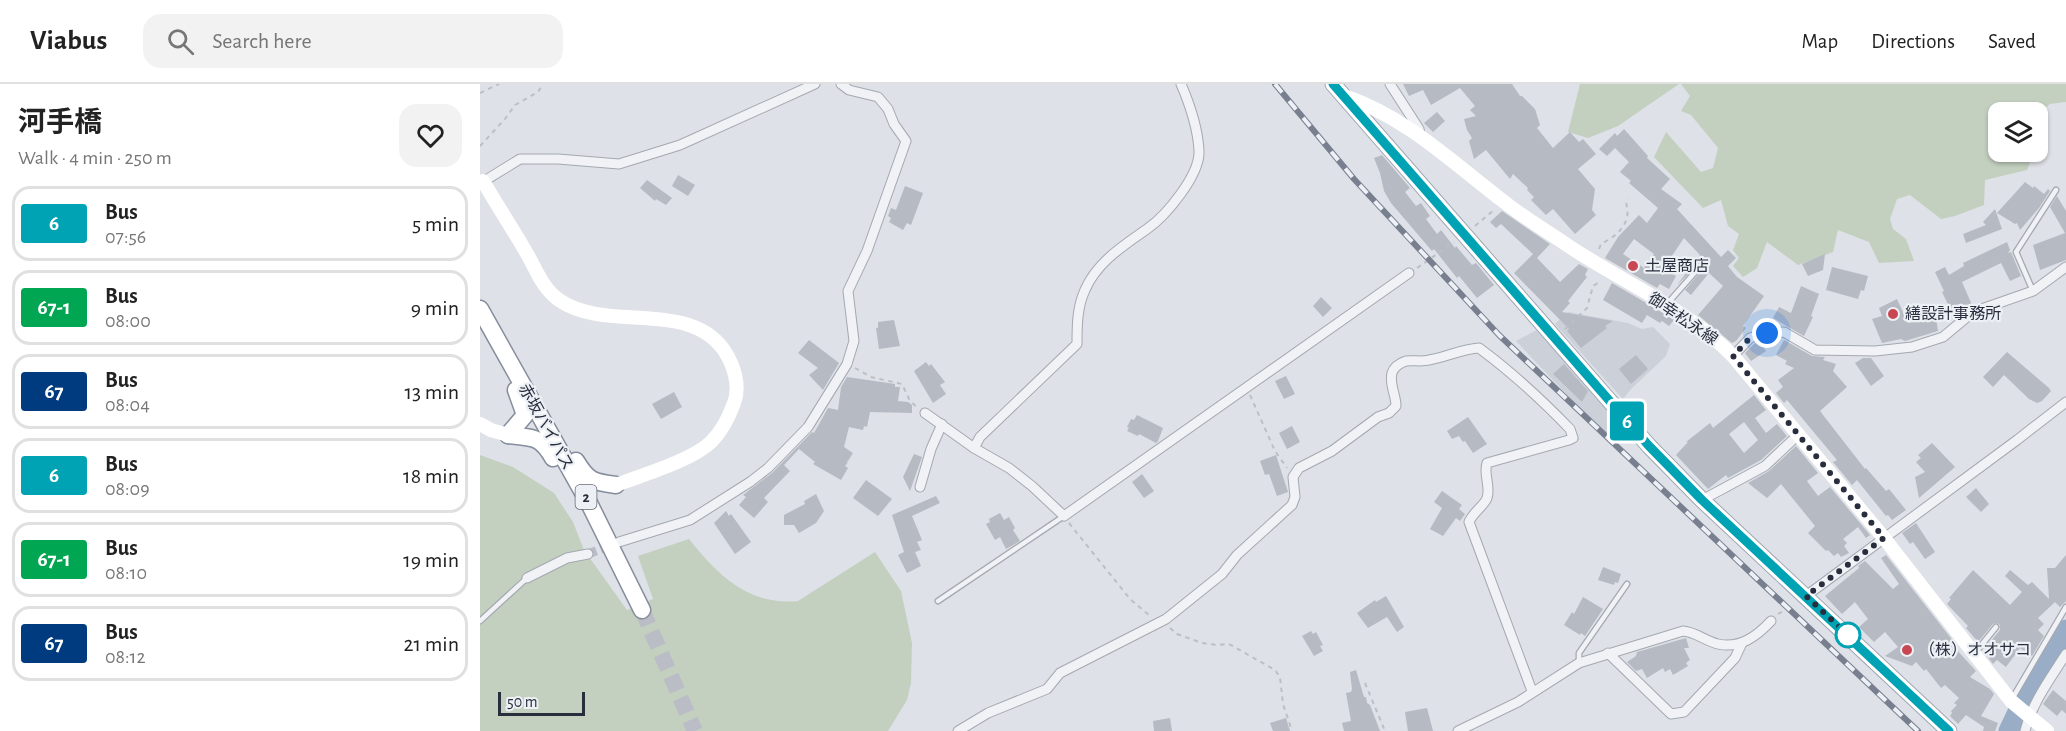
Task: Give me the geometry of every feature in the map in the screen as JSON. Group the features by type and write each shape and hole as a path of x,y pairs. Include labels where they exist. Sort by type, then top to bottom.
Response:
{"highway":[{"name":"赤坂バイパス","path":"480,309 514,369 523,392 611,538 624,573 642,610"},
{"path":"523,392 557,427 585,477 597,483 616,485"},
{"path":"508,435 525,415 523,392"},
{"path":"508,435 537,438 546,446 597,538 624,573"},
{"path":"611,538 600,512 602,497 616,485"}],"main road":[{"path":"1333,84 1649,446 1702,500 1949,731"},
{"name":"御幸松永線","path":"1344,96 1365,103 1420,135 1504,202 1611,274 1666,305 1714,337 1733,356 1884,538 2012,703 2047,731"},
{"path":"482,183 526,252 542,283 560,300 592,313 680,322 704,332 726,351 736,376 736,399 729,418 711,442 691,456 616,485"},
{"path":"480,424 508,435"}],"street":[{"path":"482,183 520,159 558,159 619,164 680,145 815,84"},
{"path":"611,538 690,520 750,482 768,468 808,427 847,364 854,341 848,291 867,251 906,141 894,124 888,109 878,97 849,90 841,84"},
{"path":"974,448 980,437 1077,344 1077,315 1085,290 1099,267 1123,245 1149,228 1167,212 1190,181 1199,153 1191,107 1181,84"},
{"path":"1390,84 1419,129 1420,135"},
{"path":"1733,356 1750,338 1767,333 1784,332 1815,350 1875,351 1912,347 1943,337 1973,312 2033,291 2066,267"},
{"path":"926,413 974,448 1009,468 1064,516 1409,273"},
{"path":"958,731 988,713 1047,688 1060,673 1161,622 1222,574 1237,555 1292,505 1295,497 1293,477 1299,468 1332,451 1396,406 1392,373 1397,365 1479,348 1525,385 1570,429 1573,438 1487,463 1487,498 1485,503 1473,513 1469,522 1532,692"},
{"path":"1806,596 2018,441 2066,402"},
{"path":"920,487 942,424"},
{"path":"1702,500 1765,466 1798,435"},
{"path":"527,578 567,558 588,554"},
{"path":"1458,731 1509,706 1579,663 1683,630 1718,644 1742,643 1760,633 1771,621"},
{"path":"1608,653 1671,714 1676,714 1684,712 1735,658 1742,643"},
{"path":"2025,731 2027,715 2066,654"}],"lane":[{"path":"2033,291 2016,252 2056,190"},
{"path":"1666,305 1697,270"},
{"path":"938,601 1064,516"},
{"path":"480,621 527,578"},
{"path":"1579,663 1579,653 1627,584"},
{"path":"2012,703 2066,608"},
{"path":"1974,654 1996,627"}],"path":[{"path":"480,93 499,84"},
{"path":"480,146 515,105 538,92 543,84"},
{"path":"1594,263 1601,244 1616,236 1627,217 1627,198"},
{"path":"1409,273 1464,235 1504,202"},
{"path":"1554,338 1587,308 1593,286 1611,274"},
{"path":"847,364 871,377 902,384 910,401 926,413"},
{"path":"1247,387 1275,451 1293,477"},
{"path":"1064,516 1130,599 1149,615 1177,634 1202,643 1229,644 1275,670 1280,677 1283,704 1292,731"},
{"path":"1365,683 1385,731"}],"shaded area":[{"path":"1568,312 1628,323 1642,329 1653,327 1670,344 1666,356 1623,399 1555,324"},
{"path":"1537,330 1620,425 1608,438 1516,341"}],"green space":[{"path":"1580,84 1679,84 1618,126 1588,138 1568,132"},
{"path":"1681,84 2066,84 2066,102 2048,106 2048,102 1988,102 1988,162 2030,163 2027,170 1985,180 1984,205 1941,219 1910,195 1897,199 1890,219 1893,229 1906,239 1914,261 1879,263 1869,242 1838,230 1833,252 1798,265 1767,242 1757,268 1743,277 1733,266 1739,258 1733,250 1739,234 1728,226 1721,200 1703,208 1654,157 1666,132 1701,172 1713,168 1718,148 1691,115 1681,111 1690,96"},
{"path":"480,455 513,467 554,493 573,522 584,550 627,610 653,599 638,556 689,539 711,564 735,585 749,593 780,601 798,601 875,552 901,591 912,643 911,683 907,700 888,731 480,731"}],"building":[{"path":"1403,84 1512,84 1520,96 1535,109 1540,125 1537,128 1553,148 1570,132 1579,142 1583,139 1596,154 1578,169 1595,189 1592,210 1596,215 1575,234 1553,209 1546,215 1531,200 1534,197 1527,190 1528,188 1513,174 1510,179 1486,150 1474,159 1469,141 1472,138 1464,119 1476,116 1470,110 1475,106 1460,88 1431,105 1423,90 1409,96"},
{"path":"1437,112 1445,121 1433,132 1424,123"},
{"path":"1624,129 1648,156 1647,158 1670,179 1661,189 1682,204 1677,209 1721,257 1728,250 1736,258 1728,266 1737,277 1764,296 1743,326 1746,328 1736,341 1732,343 1698,315 1723,286 1709,273 1691,295 1685,290 1701,271 1697,266 1677,285 1700,255 1684,238 1663,269 1676,276 1669,289 1660,284 1657,288 1605,258 1618,237 1639,215 1647,223 1658,208 1620,172 1629,162 1615,148 1607,156 1599,149 1615,133 1617,136","holes":["1634,239 1654,254 1644,268 1623,254"]},
{"path":"1382,155 1410,188 1405,192 1416,206 1421,203 1430,216 1426,219 1437,234 1441,230 1455,248 1456,246 1472,265 1476,263 1494,285 1477,298 1459,276 1457,278 1434,249 1432,251 1391,203 1384,191 1374,158"},
{"path":"678,175 695,185 688,196 672,186"},
{"path":"647,180 672,198 666,205 656,199 655,201 640,188"},
{"path":"2025,182 2044,194 2048,189 2050,191 2020,230 2017,223 1997,213"},
{"path":"905,186 923,193 911,225 907,223 903,230 889,222 891,218 888,216 891,208 896,210"},
{"path":"2057,196 2066,211 2066,260 2040,270 2033,245 2065,233 2050,207"},
{"path":"1995,209 2002,229 1966,243 1963,234 1986,225 1983,222"},
{"path":"1502,211 1550,244 1537,258 1560,282 1579,264 1588,269 1585,275 1587,277 1562,312 1613,321 1581,348 1567,331 1569,329 1514,273 1533,254 1501,224 1496,228 1490,222"},
{"path":"2007,242 2010,250 2008,253 2011,252 2021,276 2010,281 2001,263 1962,282 1972,305 1954,317 1935,272 1945,267 1949,275 1964,266 1963,263"},
{"path":"1825,254 1823,270 1808,276 1802,264"},
{"path":"1832,267 1868,276 1864,291 1861,290 1858,299 1826,290"},
{"path":"1612,283 1674,320 1669,326 1647,315 1642,323 1603,300"},
{"path":"1801,286 1819,294 1811,316 1813,317 1804,336 1773,318 1779,307 1791,313"},
{"path":"1321,297 1332,308 1323,317 1313,306"},
{"path":"1897,299 1908,323 1936,318 1938,331 1905,341 1901,339 1882,343 1872,319 1882,316 1879,308"},
{"path":"894,320 900,346 879,349 876,328 878,328 878,322"},
{"path":"809,340 839,363 823,390 809,375 818,368 798,353"},
{"path":"1784,340 1812,356 1825,357 1823,360 1836,364 1833,371 1847,387 1820,411 1865,469 1886,491 1889,489 1906,510 1892,520 1888,515 1886,516 1857,480 1852,485 1833,462 1837,460 1787,400 1784,403 1776,393 1783,387 1778,380 1794,368 1785,364 1787,361 1776,355"},
{"path":"1759,342 1766,351 1751,361 1745,353"},
{"path":"2007,352 2049,388 2051,391 2042,401 2037,403 2029,399 2004,375 1993,387 1983,377"},
{"path":"1636,355 1648,369 1631,384 1619,369"},
{"path":"1863,358 1871,358 1884,376 1871,386 1855,363"},
{"path":"926,362 929,366 931,364 945,382 940,385 946,394 933,403 914,371"},
{"path":"1564,364 1588,391 1582,402 1553,374"},
{"path":"1286,376 1295,394 1284,399 1275,381"},
{"path":"847,377 895,384 895,387 900,387 898,401 912,405 912,413 870,412 867,427 864,426 863,430 849,427 844,447 853,453 846,461 848,462 845,466 848,468 841,480 813,464 815,462 799,449 784,465 790,471 764,498 768,502 754,518 739,505 746,497 743,495 772,473 812,432 814,433 828,408 838,410 841,387"},
{"path":"674,392 682,407 661,419 652,404"},
{"path":"1754,395 1766,410 1755,418 1766,433 1777,424 1787,436 1761,460 1728,478 1726,475 1708,489 1676,455 1688,442 1686,442 1710,423 1713,428","holes":["1744,422 1758,440 1744,453 1729,434"]},
{"path":"1137,415 1163,428 1156,443 1139,434 1138,436 1127,431 1131,419 1134,420"},
{"path":"1468,417 1487,444 1473,453 1465,441 1463,442 1459,436 1452,439 1447,431"},
{"path":"1292,426 1300,442 1287,449 1279,433"},
{"path":"1932,443 1955,467 1919,498 1915,477 1925,472 1916,462 1921,458 1918,455"},
{"path":"1796,446 1818,473 1807,481 1818,496 1830,487 1870,535 1866,538 1858,527 1843,539 1847,543 1844,546 1849,553 1841,557 1838,553 1834,556 1828,550 1826,551 1808,533 1815,526 1781,484 1767,498 1748,483 1769,471"},
{"path":"914,454 922,457 910,491 903,477"},
{"path":"1276,455 1288,492 1277,496 1269,474 1265,475 1260,461"},
{"path":"1142,474 1154,491 1144,498 1132,482"},
{"path":"866,480 892,499 878,516 853,498"},
{"path":"1976,488 1989,504 1981,512 1966,497"},
{"path":"1442,491 1462,505 1459,509 1465,514 1460,521 1456,518 1443,536 1430,529 1442,508 1434,502"},
{"path":"816,494 824,511 816,523 799,533 794,525 784,525 784,515 805,504 804,501"},
{"path":"936,496 940,503 912,516 922,540 917,542 921,550 915,552 921,566 907,573 898,555 904,552 892,515"},
{"path":"726,511 729,516 731,514 751,542 735,554 714,523"},
{"path":"1000,513 1004,520 1009,517 1020,541 1006,549 1000,537 995,540 986,524 990,522 989,519"},
{"path":"1916,523 1935,552 1925,559 1913,542 1910,544 1902,533"},
{"path":"1886,555 1957,646 1955,648 1976,671 1970,677 1994,694 1981,716 1998,723 1995,731 1983,731 1984,727 1966,715 1958,724 1950,716 1951,711 1957,705 1954,703 1959,698 1945,685 1941,688 1926,669 1924,671 1916,662 1912,666 1885,656 1898,647 1885,632 1874,642 1859,627 1868,619 1855,602 1842,614 1825,596 1865,561 1893,589 1899,584 1881,558"},
{"path":"2066,555 2066,601 2060,607 2055,602 2038,618 2044,624 2038,630 2044,636 2032,656 2020,648 2006,667 1997,660 1993,664 1985,653 1988,651 1985,648 2000,630 2000,625 1993,624 1978,642 1966,628 1968,626 1947,604 1951,599 1949,598 1973,570 2010,605 2022,592 2005,576 2010,570 2028,585 2032,582 2049,599 2047,568 2055,568"},
{"path":"1603,567 1621,574 1618,583 1615,582 1614,585 1598,580"},
{"path":"1386,596 1404,627 1397,632 1387,617 1368,628 1357,613 1375,600 1376,602"},
{"path":"1583,597 1603,609 1585,636 1564,625 1572,612 1574,614"},
{"path":"1311,631 1313,634 1316,632 1323,645 1320,646 1323,651 1314,656 1302,636"},
{"path":"1686,638 1689,648 1684,648 1690,660 1686,663 1688,666 1673,675 1670,669 1665,672 1663,668 1647,678 1642,669 1636,671 1627,662 1636,656 1637,652"},
{"path":"1356,670 1364,697 1370,705 1380,731 1344,731 1342,723 1351,721 1346,693 1351,692 1352,689 1350,672"},
{"path":"2053,690 2066,701 2066,714 2062,710 2057,716 2043,704"},
{"path":"1427,708 1433,731 1408,731 1405,712"},
{"path":"1170,718 1172,731 1154,731 1153,721"},
{"path":"1286,718 1290,731 1273,731 1270,723"}],"waterway":[{"path":"2009,731 2031,685 2066,630"}],"tunnel":[{"path":"588,554 614,544"},
{"path":"642,610 695,731"}],"railway":[{"path":"1275,84 1354,179 1499,335 1918,731"}],"bus line":[{"name":"6","path":"1333,84 1649,446 1702,500 1949,731"}],"place":[{"name":"土屋商店","path":"1633,266"},
{"name":"繕設計事務所","path":"1893,314"},
{"name":"（株）オオサコ","path":"1907,650"}],"route":[{"path":"1767,333 1750,338 1733,356 1884,538 1806,596 1848,635"}]}
